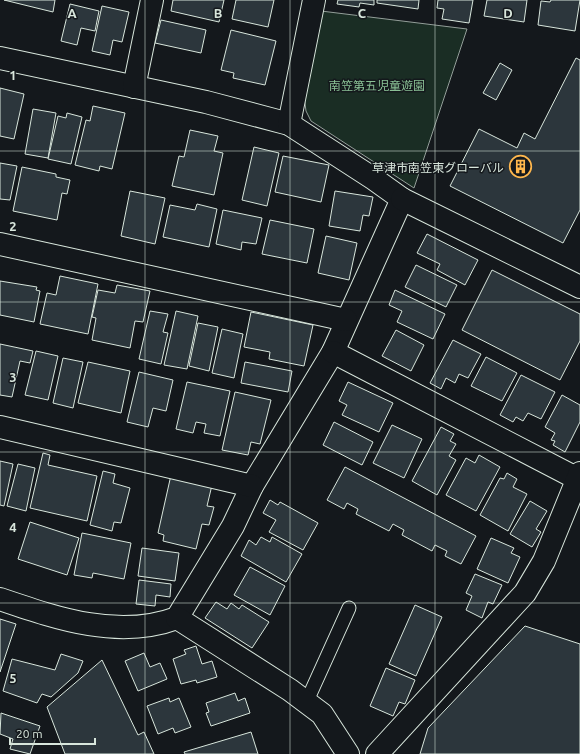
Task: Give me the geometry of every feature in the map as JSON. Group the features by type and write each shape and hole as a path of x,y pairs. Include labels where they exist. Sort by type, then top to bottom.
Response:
{"street":[{"path":"134,88 152,0"},
{"path":"289,124 314,0"},
{"path":"0,58 134,88 206,102 289,124 402,199 580,286"},
{"path":"0,599 50,616 104,628 161,624 177,618 233,526 252,486 333,352 346,320 402,199"},
{"path":"0,244 346,320"},
{"path":"333,352 579,476 544,561 525,593 377,754"},
{"path":"0,427 252,486"},
{"path":"177,618 322,714 348,754"}],"lane":[{"path":"306,703 349,608"}],"green space":[{"name":"南笠第五児童遊園","path":"321,11 467,29 414,188 311,121 306,111 304,96"}],"building":[{"path":"4,0 55,0 53,12"},
{"path":"173,0 224,0 219,22 171,11"},
{"path":"236,0 274,0 268,27 232,19"},
{"path":"338,0 374,0 374,5 360,3 359,7 337,4"},
{"path":"377,0 419,0 418,9 377,3"},
{"path":"438,0 473,0 469,23 442,19 444,9 437,8"},
{"path":"487,0 527,0 524,22 484,16"},
{"path":"551,0 580,0 575,31 538,25 541,1 550,2"},
{"path":"70,4 99,11 95,31 81,28 77,45 61,41"},
{"path":"102,6 129,12 122,42 113,40 110,55 92,51"},
{"path":"161,20 206,30 201,53 155,43"},
{"path":"231,30 276,41 265,85 233,78 234,73 221,70"},
{"name":"草津市南笠東グローバル","path":"576,58 580,60 580,210 563,243 450,186 479,129 517,148 524,133 535,139"},
{"path":"500,63 512,70 496,100 483,93"},
{"path":"0,88 24,94 14,139 0,136"},
{"path":"93,106 125,113 112,169 100,166 99,171 75,165 86,120 90,121"},
{"path":"33,109 56,113 48,158 25,154"},
{"path":"67,113 82,117 71,164 48,159 58,116 66,118"},
{"path":"190,130 218,136 214,151 223,153 214,195 172,186 179,156 184,157"},
{"path":"254,147 279,153 267,206 242,200"},
{"path":"283,156 329,165 321,202 275,192"},
{"path":"0,163 17,166 10,200 0,199"},
{"path":"22,167 56,174 56,177 70,180 67,194 62,193 57,220 13,211"},
{"path":"130,191 165,198 155,244 121,236"},
{"path":"335,191 373,197 369,216 363,215 360,231 329,226"},
{"path":"197,204 217,209 209,247 163,237 170,205 195,210"},
{"path":"223,210 262,218 256,244 242,242 241,250 216,244"},
{"path":"270,220 314,229 307,263 262,254"},
{"path":"427,234 478,260 465,285 437,270 440,264 417,253"},
{"path":"326,236 357,243 349,280 318,273"},
{"path":"416,265 457,285 446,307 405,287"},
{"path":"492,270 580,314 580,341 560,380 462,330"},
{"path":"60,276 98,284 88,334 40,324 47,293 56,295"},
{"path":"0,281 37,287 36,290 40,291 34,322 0,315"},
{"path":"117,285 150,291 143,322 135,321 130,348 92,340 96,318 92,317 98,290 115,293"},
{"path":"395,290 445,314 433,339 397,322 402,311 389,305"},
{"path":"150,311 168,314 163,332 168,333 161,364 139,359"},
{"path":"176,311 198,316 187,369 164,365"},
{"path":"251,312 313,325 304,366 269,359 270,352 244,347"},
{"path":"198,323 218,327 209,371 189,366"},
{"path":"222,329 243,334 234,378 212,373"},
{"path":"396,330 424,345 411,371 382,356"},
{"path":"453,340 481,354 468,378 459,374 455,383 446,378 441,389 430,383"},
{"path":"0,344 33,351 30,363 20,361 12,397 0,395"},
{"path":"36,351 58,356 48,400 25,395"},
{"path":"486,357 517,373 502,401 471,386"},
{"path":"63,358 83,362 73,408 53,403"},
{"path":"88,362 130,371 121,413 78,403"},
{"path":"245,362 292,371 288,392 241,383"},
{"path":"139,372 173,380 166,411 153,408 148,427 127,422"},
{"path":"521,375 555,392 541,419 528,413 523,421 516,417 513,422 500,415"},
{"path":"187,382 230,391 220,436 204,433 206,424 196,422 193,433 176,429"},
{"path":"348,382 393,403 379,432 342,415 347,405 339,401"},
{"path":"235,392 271,400 260,444 251,442 248,455 222,450"},
{"path":"562,395 580,405 580,422 565,452 553,445 555,441 551,440 555,433 545,427"},
{"path":"334,422 373,442 362,465 323,445"},
{"path":"392,425 422,439 404,478 373,463"},
{"path":"441,427 454,434 450,441 456,444 449,456 456,460 437,495 412,481"},
{"path":"43,453 50,455 48,465 97,476 87,521 30,508"},
{"path":"479,455 500,467 476,511 446,495 466,458 475,463"},
{"path":"0,461 13,464 4,506 0,505"},
{"path":"18,464 35,468 26,511 7,506"},
{"path":"345,467 476,536 461,564 445,556 447,551 435,545 432,551 402,535 404,530 393,524 389,531 356,514 358,509 347,503 344,509 327,500"},
{"path":"103,471 115,474 113,483 130,488 121,523 114,522 112,531 90,525"},
{"path":"507,473 517,479 513,487 527,494 508,531 480,515 500,478 504,479"},
{"path":"171,475 212,485 207,506 214,507 209,525 202,524 196,549 163,541 164,535 158,533"},
{"path":"270,500 278,505 280,502 318,523 303,550 269,532 276,520 263,513"},
{"path":"530,501 547,511 536,529 541,532 532,547 510,534"},
{"path":"30,522 79,538 67,575 18,559"},
{"path":"82,533 131,543 124,579 93,573 92,578 74,575"},
{"path":"261,537 270,542 272,537 302,554 286,582 241,556 249,540 256,545"},
{"path":"491,538 514,548 511,553 520,557 508,583 477,569"},
{"path":"142,548 179,553 175,581 138,576"},
{"path":"250,567 285,586 270,615 234,595"},
{"path":"475,574 502,585 493,604 488,602 482,618 466,610 472,596 466,593"},
{"path":"139,580 171,584 170,597 156,595 155,606 136,604"},
{"path":"216,602 227,609 231,603 239,609 242,605 269,622 252,648 205,618"},
{"path":"415,605 442,617 416,676 389,664"},
{"path":"0,619 16,624 0,672"},
{"path":"525,626 580,644 580,754 420,754 428,728"},
{"path":"196,646 202,664 212,661 217,677 197,683 196,680 181,684 173,659 186,654 184,650"},
{"path":"144,653 150,667 160,663 167,679 138,691 125,661"},
{"path":"61,654 83,661 78,673 51,697 42,694 37,703 3,691 12,659 55,670"},
{"path":"102,660 138,735 144,732 154,754 65,754 47,707"},
{"path":"386,668 415,680 405,704 399,702 393,716 370,706"},
{"path":"235,693 238,701 245,698 250,713 211,726 206,713 209,712 206,703"},
{"path":"169,698 170,702 179,698 191,727 175,733 173,728 158,734 147,706"},
{"path":"1,713 40,726 30,754 10,749 13,739 0,734"},
{"path":"251,732 258,754 185,754 184,752"}],"place":[{"name":"草津市南笠東グローバル","path":"520,167"}]}
